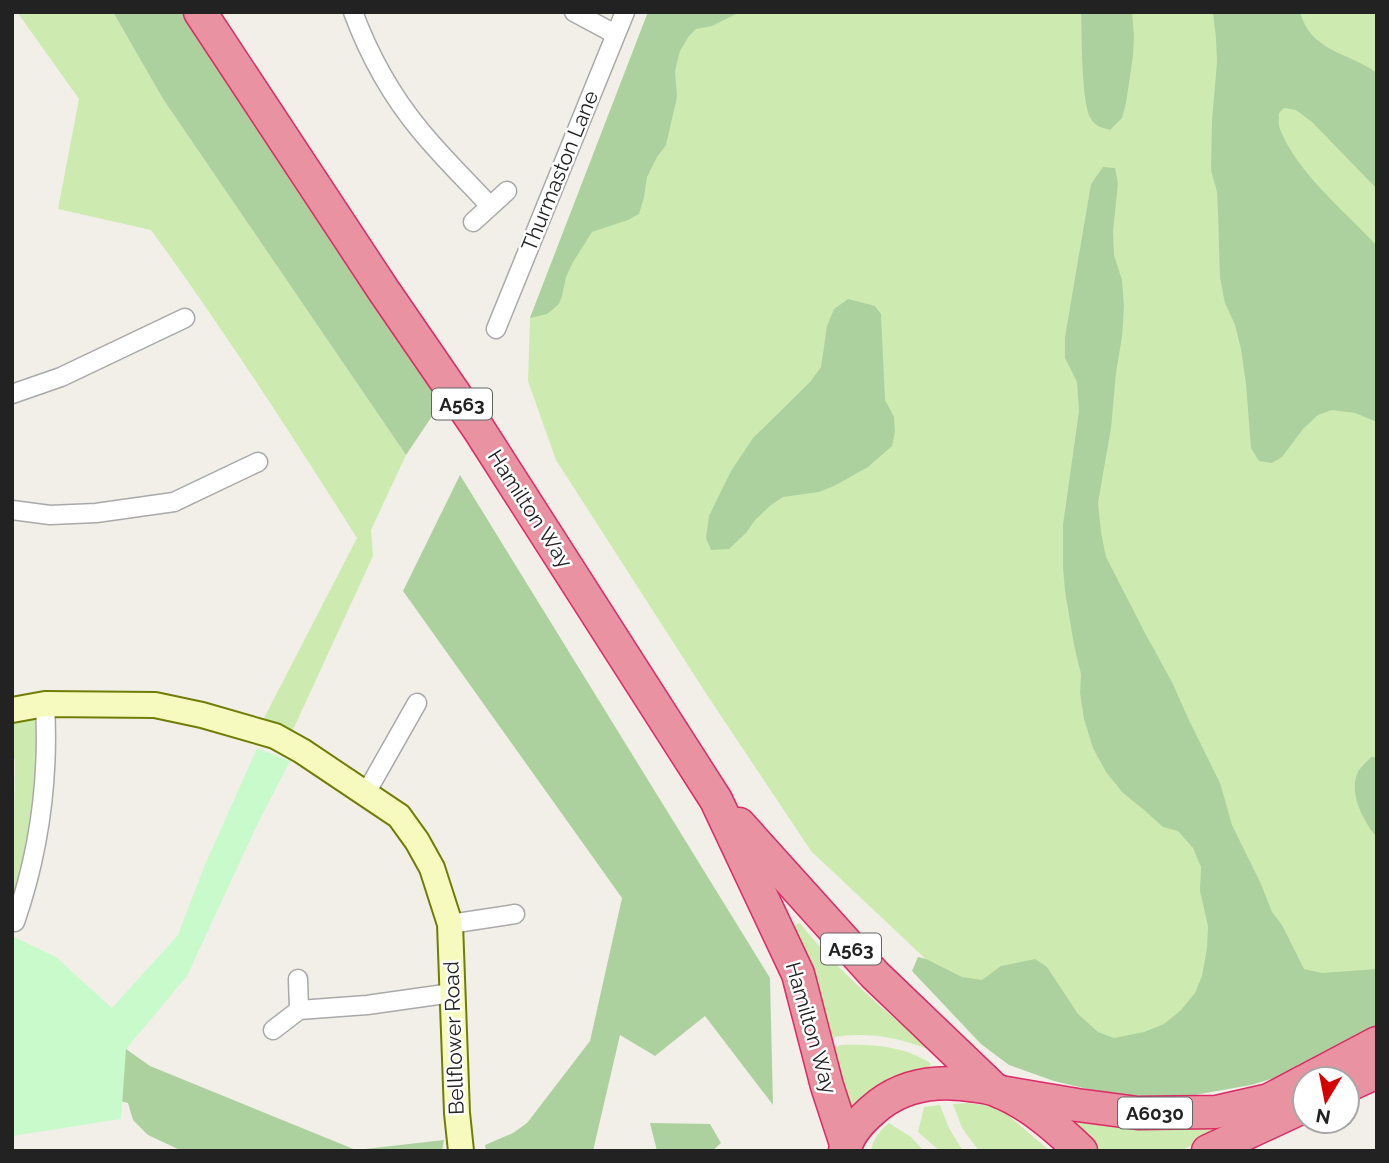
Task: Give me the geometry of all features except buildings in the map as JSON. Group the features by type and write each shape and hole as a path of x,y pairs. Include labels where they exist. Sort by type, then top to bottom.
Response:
{"highway":[{"name":"Hamilton Way","path":"200,12 478,428 716,800 799,974 827,1086 846,1147"},
{"name":"Hamilton Way","path":"716,800 875,975 997,1090"},
{"name":"A6030","path":"1335,1065 1377,1043"},
{"path":"1361,1079 1377,1072"},
{"name":"A563","path":"846,1147 869,1113 887,1099 916,1085 952,1082 997,1090 1052,1124 1081,1151"},
{"name":"A6030","path":"997,1090 1138,1114 1216,1112 1269,1100 1291,1088"},
{"name":"A6030","path":"1208,1151 1291,1112"}],"street":[{"path":"353,12 372,57 400,103 420,130 490,206"},
{"path":"574,12 615,34"},
{"name":"Thurmaston Lane","path":"496,330 625,12"},
{"path":"473,222 507,191"},
{"path":"12,394 61,377 185,318"},
{"path":"12,510 50,516 96,513 174,502 258,461"},
{"path":"366,793 417,703"},
{"path":"15,922 35,853 46,746 45,704"},
{"name":"Bellflower Road","path":"12,710 45,704 155,705 202,715 275,736 399,816 432,869 450,924 457,1113 461,1151"},
{"path":"450,924 515,914"},
{"path":"298,979 299,1010"},
{"path":"273,1030 299,1010 368,1005 452,993"}],"green space":[{"path":"17,12 113,12 163,99 406,455 371,530 373,556 292,732 264,718 357,538 257,382 151,230 58,209 79,99"},
{"path":"113,12 200,12 451,388 406,455 163,99"},
{"path":"648,12 1377,12 1377,988 1200,1079 949,981 811,851 556,460 528,381 530,318"},
{"path":"648,12 740,12 712,26 696,29 680,51 675,71 677,97 666,145 647,177 639,214 592,232 566,277 559,304 547,314 530,318"},
{"path":"1081,12 1132,12 1133,56 1126,103 1122,118 1110,130 1095,124 1085,99"},
{"path":"1213,12 1300,12 1305,25 1322,43 1377,73 1377,189 1312,122 1296,110 1284,108 1279,113 1279,121 1280,129 1298,161 1323,191 1377,246 1377,422 1355,413 1332,410 1318,415 1303,429 1282,457 1272,463 1259,461 1251,448 1241,349 1235,325 1225,303 1220,278 1217,192 1211,170 1217,62"},
{"path":"1103,167 1115,168 1118,183 1113,232 1114,255 1122,280 1124,307 1111,428 1098,503 1106,557 1173,684 1220,783 1232,825 1272,912 1282,925 1304,969 1322,973 1377,969 1377,1029 1308,1065 1291,1065 1291,1073 1251,1085 1177,1098 1108,1094 1054,1081 1009,1065 981,1044 912,971 918,957 962,977 982,980 1001,966 1035,959 1047,967 1078,1014 1098,1032 1114,1038 1144,1032 1164,1024 1181,1010 1195,993 1202,976 1208,926 1200,891 1201,867 1193,848 1178,831 1163,827 1123,793 1106,772 1093,748 1084,719 1080,693 1081,674 1065,591 1063,525 1079,411 1077,382 1065,358 1065,337 1091,184"},
{"path":"848,299 875,306 881,314 885,400 894,417 892,446 868,467 834,486 819,492 783,497 755,520 729,549 711,550 706,538 709,516 731,471 753,438 810,382 821,367 827,326 834,309"},
{"path":"460,475 770,978 773,1105 705,1016 655,1056 620,1035 593,1151 486,1151 485,1145 513,1133 527,1123 590,1041 622,898 403,591"},
{"path":"45,704 35,851 12,917 15,760 12,754 12,709"},
{"path":"257,748 290,761 257,825 187,976 126,1049 121,1119 12,1136 12,936 56,957 112,1008 178,935 204,867"},
{"path":"1371,757 1377,757 1377,838 1363,816 1355,791 1358,772"},
{"path":"800,923 846,974 932,1051 907,1042 869,1035 829,1038 794,925"},
{"path":"841,1045 876,1046 909,1053 930,1063 931,1072 851,1113 831,1049"},
{"path":"126,1049 150,1066 356,1150 444,1140 442,1151 182,1151 148,1135 133,1120 128,1103 105,1097"},
{"path":"968,1103 1003,1111 1050,1151 979,1151 962,1128 953,1104"},
{"path":"940,1105 949,1128 963,1151 940,1151 918,1132 924,1107"},
{"path":"1070,1116 1144,1128 1179,1129 1230,1123 1231,1127 1180,1151 1096,1151 1069,1123"},
{"path":"650,1123 710,1124 721,1143 712,1151 657,1151"},
{"path":"889,1123 911,1137 924,1151 871,1151 877,1135"}]}
